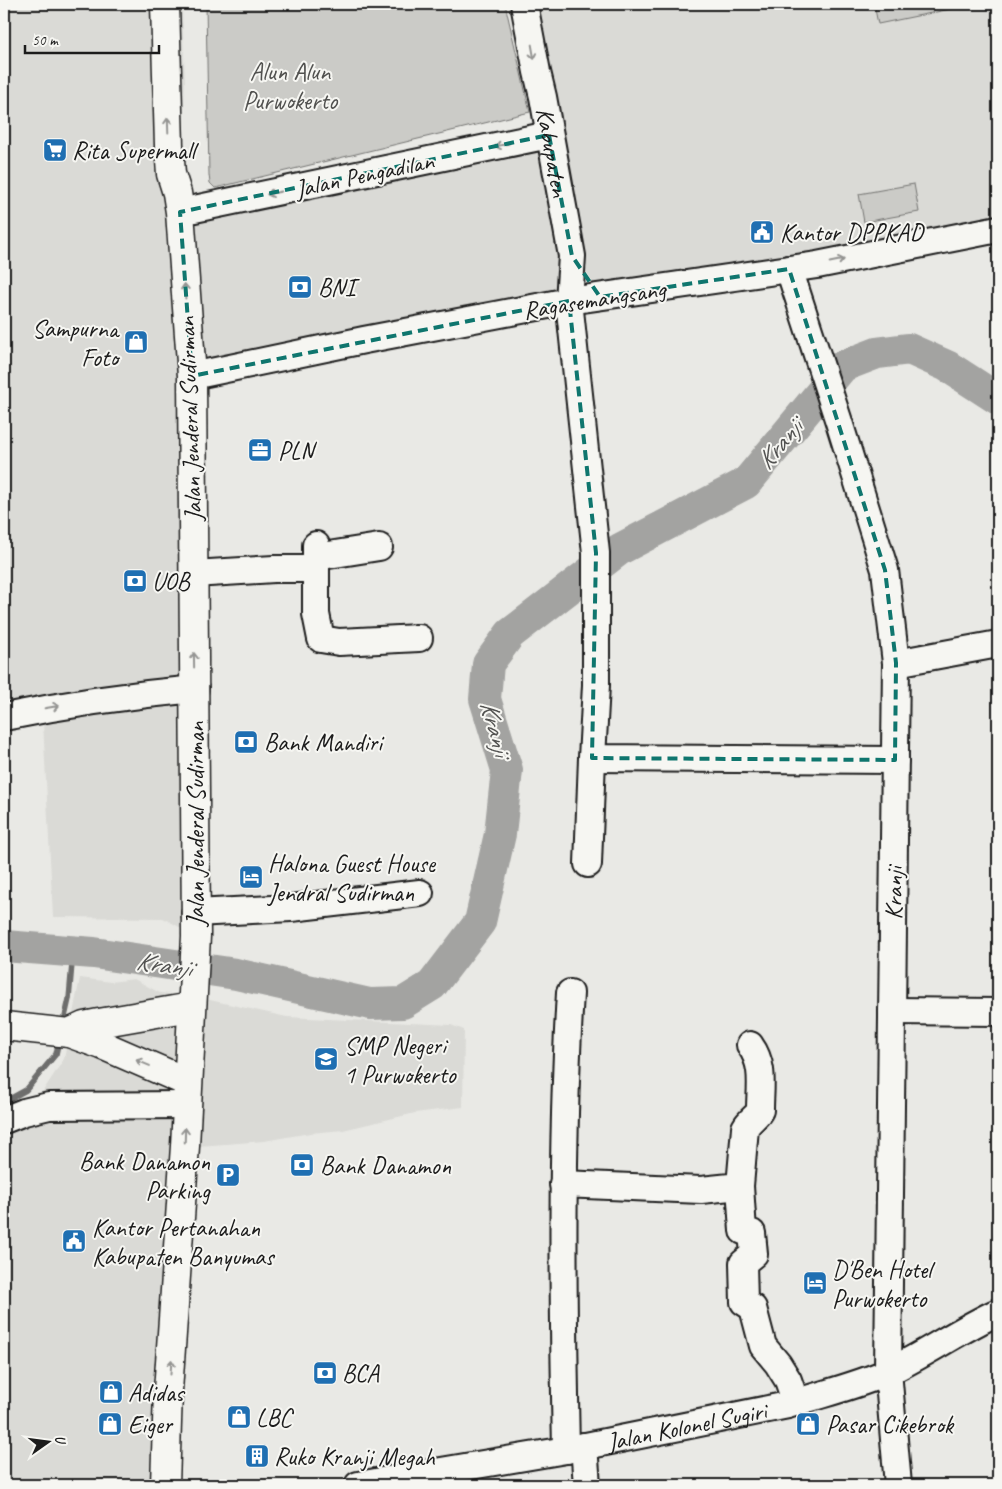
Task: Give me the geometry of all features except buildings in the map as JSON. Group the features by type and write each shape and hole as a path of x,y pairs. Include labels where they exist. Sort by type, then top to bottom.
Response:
{"main road":[{"name":"Jalan Jenderal Sudirman","path":"165,4 171,174 178,203 192,376 196,925 185,1146 168,1392 165,1485"},
{"path":"178,203 188,172 183,4"},
{"path":"59,1032 192,1001"},
{"path":"4,1026 59,1032 102,1045 187,1094"}],"street":[{"name":"Kabupaten","path":"524,4 572,256 569,301 596,553 596,685 588,864"},
{"name":"Jalan Pengadilan","path":"178,203 549,135"},
{"name":"Ragasemangsang","path":"192,376 364,340 569,301 789,270 998,229"},
{"path":"572,256 600,297"},
{"name":"Kranji","path":"789,270 885,570 896,663 888,1371 898,1485"},
{"path":"194,574 274,569 316,557 379,547"},
{"path":"316,557 316,614 321,639 339,642 419,638"},
{"path":"896,663 998,644"},
{"path":"4,717 52,707 195,689"},
{"path":"592,758 894,760"},
{"path":"196,925 291,908 420,893"},
{"path":"570,993 566,1059 564,1184 575,1448 588,1485"},
{"path":"892,1022 998,1012"},
{"path":"750,1045 757,1055 761,1069 760,1110 758,1115 749,1120 745,1128 740,1186 743,1231 752,1233 754,1254 743,1263 744,1302 753,1308 763,1346 788,1380 796,1402"},
{"path":"4,1120 49,1106 187,1094"},
{"path":"564,1184 701,1190 740,1186"},
{"name":"Jalan Kolonel Sugiri","path":"358,1485 575,1448 817,1398 888,1371 998,1312"}],"highlighted area":[{"path":"549,135 572,256 600,297 789,269 885,570 896,663 895,760 592,758 596,553 569,301 192,376 180,212"}],"shaded area":[{"path":"4,4 182,4 185,82 180,211 546,128 522,4 998,4 998,227 192,376 196,936 163,918 53,917 43,722 4,717"},
{"path":"80,978 111,982 134,979 160,993 192,996 287,1017 451,1025 464,1030 463,1107 415,1113 343,1130 310,1133 264,1141 185,1147 165,1485 4,1485 4,1113 18,1109 41,1094 64,1059"}],"green space":[{"name":"Alun Alun Purwokerto","path":"206,4 505,4 530,112 215,188 210,183 209,175"},
{"path":"874,4 975,4 878,24"},
{"path":"914,184 919,212 864,222 859,194"}],"waterway":[{"name":"Kranji","path":"4,946 94,953 236,974 370,1004 403,1003 432,985 480,922 500,834 507,770 485,699 488,664 510,634 620,549 746,483 843,366 877,353 909,349 947,366 998,399"},
{"name":"Kranji","path":"63,1026 69,999 73,952"},
{"name":"Kranji","path":"4,1102 26,1090 56,1054 59,1040"}],"place":[{"name":"Rita Supermall","path":"55,150"},
{"name":"Kantor DPPKAD","path":"762,232"},
{"name":"BNI","path":"300,287"},
{"name":"Sampurna Foto","path":"136,342"},
{"name":"PLN","path":"260,450"},
{"name":"UOB","path":"135,581"},
{"name":"Bank Mandiri","path":"246,742"},
{"name":"Halona Guest House Jendral Sudirman","path":"251,877"},
{"name":"SMP Negeri 1 Purwokerto","path":"326,1059"},
{"name":"Bank Danamon","path":"302,1165"},
{"name":"Bank Danamon Parking","path":"228,1175"},
{"name":"Kantor Pertanahan Kabupaten Banyumas","path":"74,1241"},
{"name":"D'Ben Hotel Purwokerto","path":"815,1283"},
{"name":"BCA","path":"325,1373"},
{"name":"Adidas","path":"111,1392"},
{"name":"LBC","path":"239,1417"},
{"name":"Eiger","path":"110,1424"},
{"name":"Pasar Cikebrok","path":"808,1424"},
{"name":"Ruko Kranji Megah","path":"257,1456"}]}
